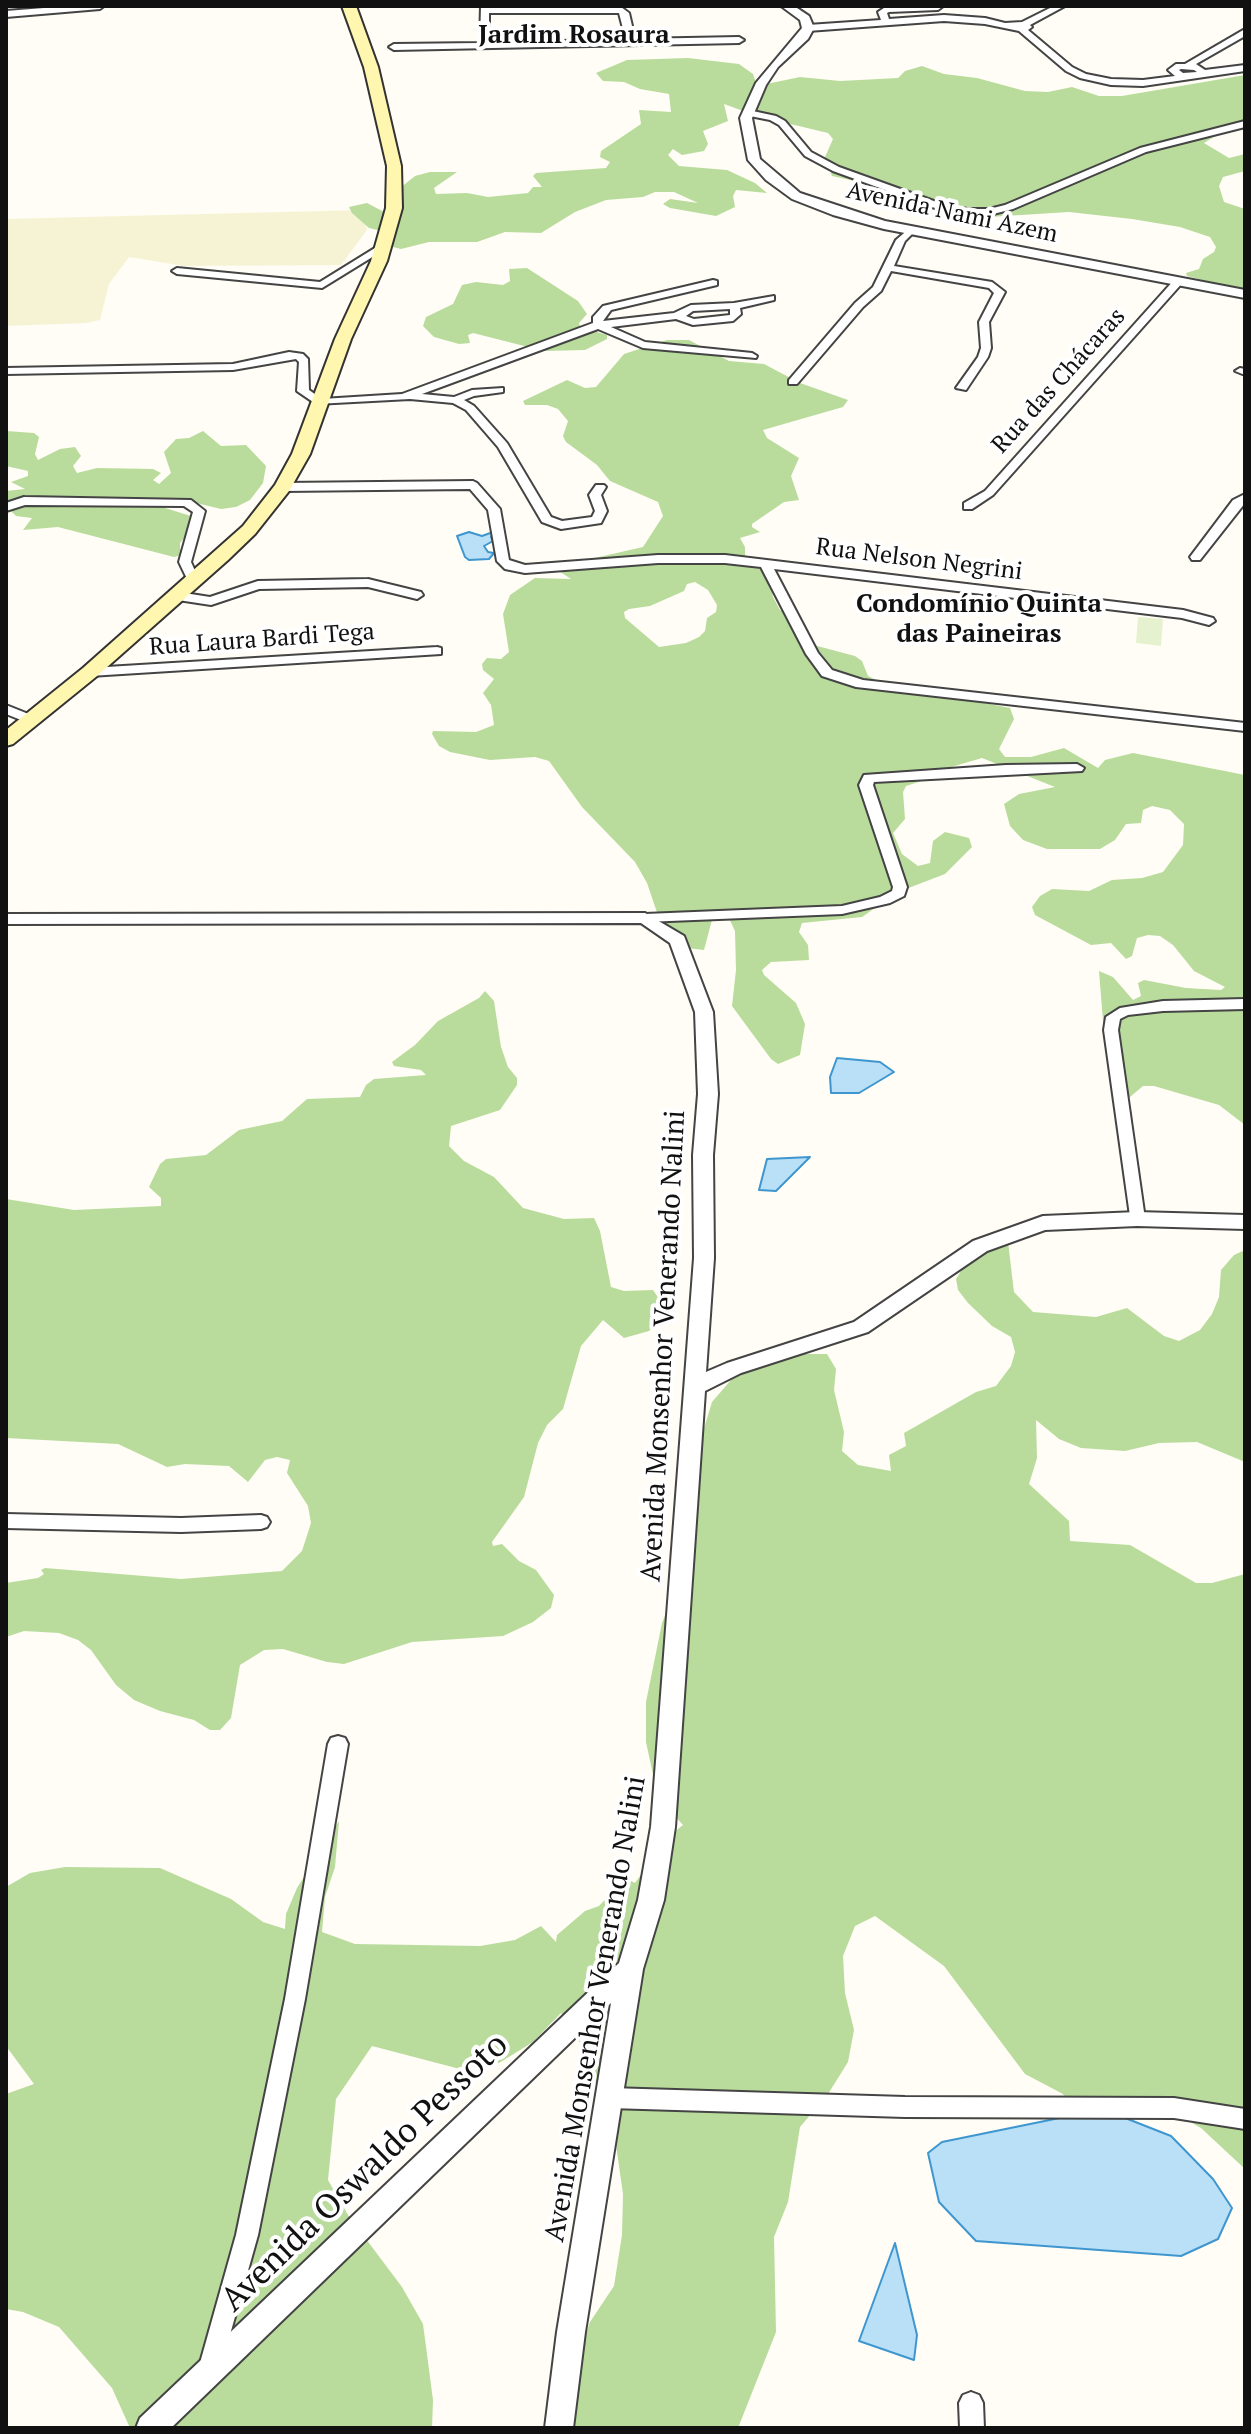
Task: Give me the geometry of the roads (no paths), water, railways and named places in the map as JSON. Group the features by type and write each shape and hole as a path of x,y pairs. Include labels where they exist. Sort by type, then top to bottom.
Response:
{"main road":[{"path":"6,740 178,596 249,530 283,487 301,454 343,339 383,246 394,208 394,166 371,67 349,6"}],"street":[{"path":"6,14 100,6"},
{"path":"787,6 805,18 808,28 804,37 774,65 760,85 748,113 782,123 808,154 836,169 939,206 967,212 989,212 1009,207 1143,150 1245,124"},
{"path":"808,28 923,18 974,19 1023,26 1061,6"},
{"path":"484,45 485,8 614,9 625,13 631,42"},
{"path":"885,20 883,10 960,9 1011,25"},
{"path":"1023,26 1063,63 1083,76 1111,82 1168,81 1245,68"},
{"path":"1063,63 1090,71 1121,74 1173,70 1187,66 1245,32"},
{"path":"394,47 739,40"},
{"path":"1187,66 1200,68 1203,73"},
{"path":"1173,70 1189,77"},
{"name":"Avenida Nami Azem","path":"748,113 746,118 754,160 770,177 796,196 837,212 911,230 1245,294"},
{"path":"793,382 859,305 877,289 901,240 911,230"},
{"path":"177,271 322,285 383,246"},
{"path":"889,268 992,285 1000,292 982,328 986,348 983,357 962,388"},
{"name":"Rua das Chácaras","path":"968,506 989,493 1179,281"},
{"path":"598,325 598,317 607,308 713,283"},
{"path":"669,293 681,313"},
{"path":"404,397 598,325 770,298"},
{"path":"598,325 643,345 752,356"},
{"path":"6,371 233,367 289,355 299,356 304,361 303,391 320,402 404,397 455,400 470,408 503,445 546,519 561,525 597,520 601,511 595,495 600,487"},
{"path":"455,400 472,393 499,390"},
{"name":"Rua Nelson Negrini","path":"283,487 473,485 494,509 503,561 509,566 569,568 658,559 725,559 1183,614 1209,621"},
{"path":"1196,557 1237,502 1245,498"},
{"path":"6,507 24,501 172,500 195,505 199,511 185,562 194,582"},
{"path":"766,564 812,654 827,673 861,684 1245,727"},
{"path":"178,596 211,601 258,585 368,583 417,595"},
{"name":"Rua Laura Bardi Tega","path":"90,672 437,651"},
{"path":"6,709 31,720"},
{"path":"6,919 645,918 842,910 885,900 899,893 900,887 866,785 869,778 1006,769 1077,768"},
{"name":"Avenida Monsenhor Venerando Nalini","path":"559,2428 571,2332 630,1969 651,1900 663,1827 704,1258 703,1155 708,1094 704,1012 678,940 645,918"},
{"path":"1137,1219 1111,1030 1113,1017 1125,1011 1163,1006 1245,1004"},
{"path":"696,1386 734,1368 861,1327 980,1246 1043,1223 1137,1219 1245,1222"},
{"path":"6,1521 181,1525 261,1522"},
{"path":"209,2372 247,2235 295,1999 338,1744"},
{"name":"Avenida Oswaldo Pessoto","path":"150,2428 630,1969"},
{"path":"610,2098 905,2107 1174,2108 1245,2119"},
{"path":"971,2403 972,2428"}],"water":[{"path":"469,532 482,536 493,532 493,541 484,546 488,552 494,553 489,559 469,560 465,557 457,536"},
{"path":"837,1058 880,1062 894,1072 859,1093 831,1093 830,1077"},
{"path":"810,1157 776,1191 759,1190 767,1159"},
{"path":"1079,2114 1115,2114 1171,2136 1213,2179 1232,2208 1218,2239 1181,2256 976,2241 939,2202 928,2153 942,2142"},
{"path":"895,2243 917,2335 914,2360 859,2341"}],"district":[{"name":"Jardim Rosaura","path":"574,36"},
{"name":"Condomínio Quinta das Paineiras","path":"979,620"}]}
